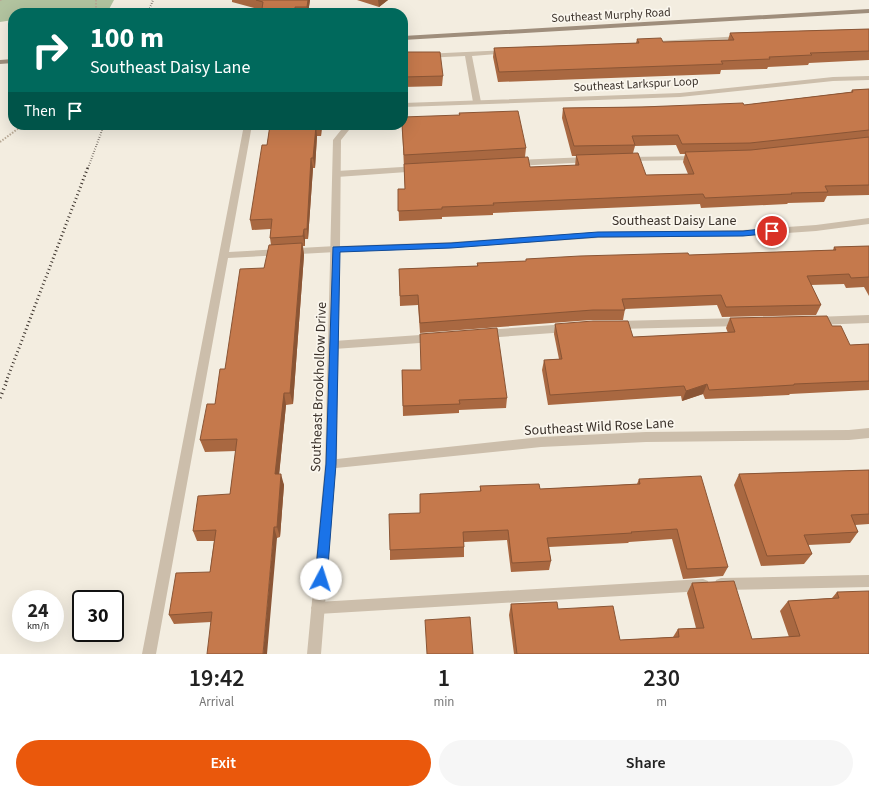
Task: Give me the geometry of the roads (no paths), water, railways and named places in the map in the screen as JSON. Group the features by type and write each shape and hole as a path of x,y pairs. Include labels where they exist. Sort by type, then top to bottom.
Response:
{"main road":[{"name":"Southeast Murphy Road","path":"408,38 869,11"}],"street":[{"path":"649,43 751,37"},
{"path":"408,57 516,51"},
{"path":"468,54 476,102"},
{"name":"Southeast Larkspur Loop","path":"408,104 680,95 833,79 869,78"},
{"path":"149,654 247,130"},
{"name":"Southeast Brookhollow Drive","path":"314,654 331,464 337,140 345,130"},
{"path":"622,159 708,158"},
{"path":"504,163 599,160"},
{"path":"337,174 424,168"},
{"name":"Southeast Daisy Lane","path":"224,255 451,245 598,235 743,234 816,228 869,221"},
{"path":"806,321 869,319"},
{"path":"607,325 750,322"},
{"path":"474,335 576,327"},
{"path":"334,345 443,337"},
{"name":"Southeast Wild Rose Lane","path":"331,464 541,442 646,437 849,435 869,433"},
{"path":"318,608 720,584 869,581"}],"railway":[{"path":"150,8 153,0"},
{"path":"88,168 102,130"},
{"path":"6,382 88,167"},
{"path":"0,398 7,381"}]}
